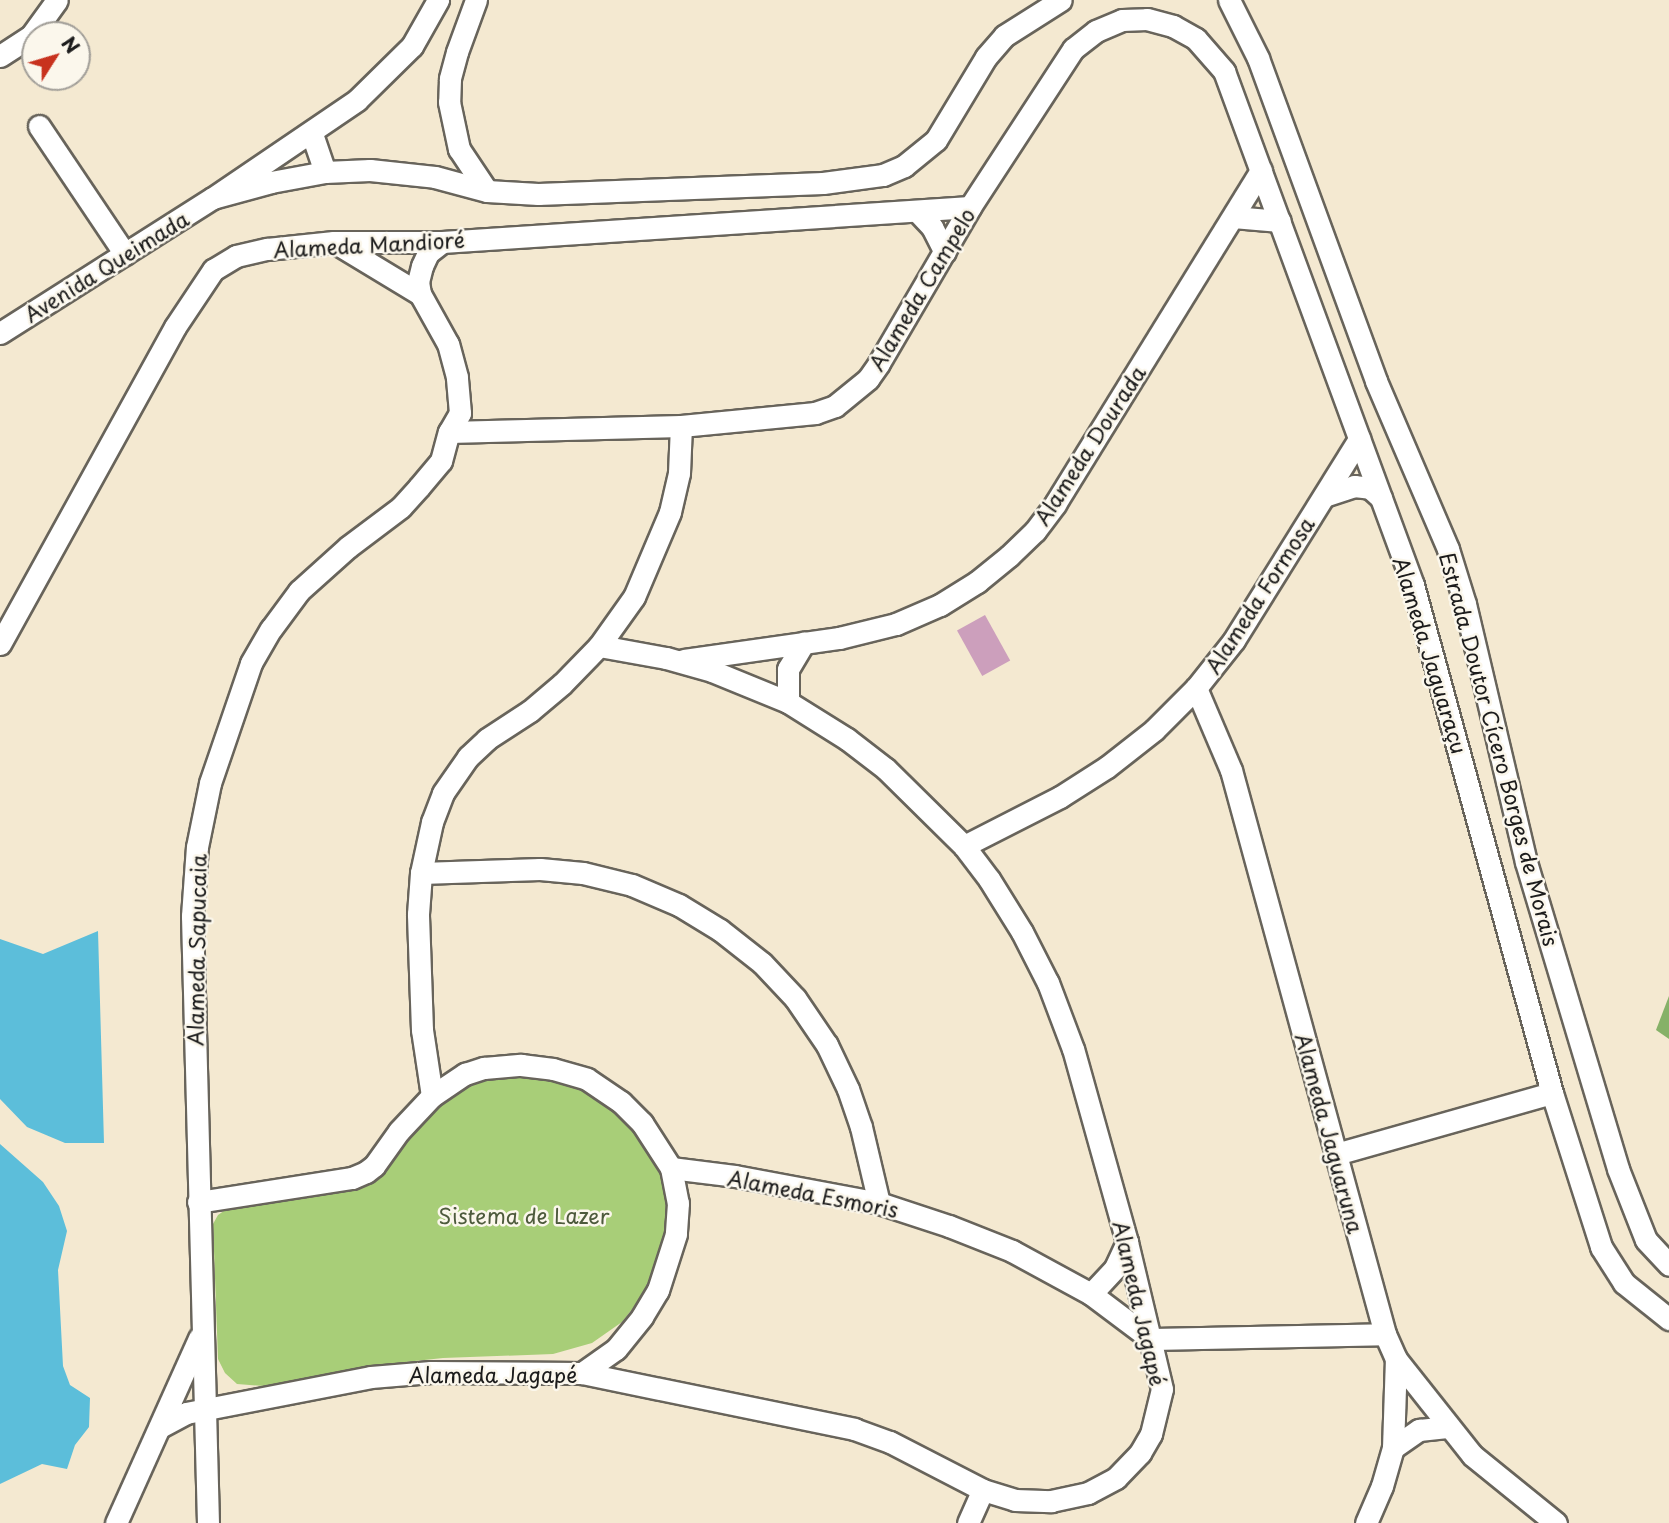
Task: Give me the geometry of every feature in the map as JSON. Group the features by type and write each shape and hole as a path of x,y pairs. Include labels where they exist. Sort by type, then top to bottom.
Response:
{"street":[{"path":"0,56 31,36 57,0"},
{"name":"Avenida Queimada","path":"1,331 312,134 357,100 412,46 438,0"},
{"path":"476,0 457,52 450,79 449,102 459,149 487,191"},
{"name":"Avenida Queimada","path":"213,198 271,182 325,172 391,171 435,177 487,191 538,194 823,183 883,175 904,166 936,140 986,57 1004,36 1061,0"},
{"name":"Estrada Doutor Cícero Borges de Morais","path":"1229,0 1258,58 1376,381 1452,559 1526,862 1618,1169 1646,1240 1669,1265"},
{"name":"Alameda Jaguaraçu","path":"1147,19 1173,26 1196,39 1224,71 1413,585 1552,1093 1601,1247 1624,1283 1669,1319"},
{"name":"Alameda Campelo","path":"449,432 681,426 816,413 835,406 868,379 970,207 1073,49 1096,30 1122,20 1147,19"},
{"path":"39,127 125,254"},
{"path":"312,134 325,172"},
{"name":"Alameda Dourada","path":"677,661 839,638 896,624 940,605 977,582 1035,531 1055,504 1261,171"},
{"name":"Alameda Mandioré","path":"0,644 175,327 213,270 236,256 267,248 334,242 442,242 970,207"},
{"path":"918,212 932,227 945,252"},
{"path":"1233,217 1280,221"},
{"name":"Alameda Sapucaia","path":"208,1523 192,916 197,847 210,783 251,663 271,629 299,591 410,497 441,461 449,432 460,413 457,377 448,344 420,294 334,242"},
{"path":"420,294 418,282 422,266 428,253 442,242"},
{"path":"432,1096 422,1030 418,914 421,873 432,822 455,773 487,739 530,711 562,684 600,646 634,597 656,553 670,512 679,473 681,426"},
{"name":"Alameda Formosa","path":"964,846 1060,796 1107,767 1154,730 1196,688 1234,640 1359,439"},
{"path":"1324,496 1354,486 1370,488 1381,498"},
{"path":"788,702 788,669 804,642"},
{"name":"Alameda Jagapé","path":"162,1426 186,1413 371,1377 431,1372 582,1373 855,1429 890,1442 983,1490 1015,1500 1051,1501 1088,1493 1116,1478 1140,1453 1158,1412 1162,1389 1151,1339 1073,1049 1048,983 1023,932 964,846 886,769 847,738 788,702 712,670 600,646"},
{"name":"Alameda Jaguaruna","path":"1196,688 1231,770 1385,1334 1396,1359 1447,1427 1472,1455 1509,1488 1556,1523"},
{"path":"421,873 540,869 583,873 632,885 679,905 720,930 771,971 795,998 827,1045 848,1089 861,1127 878,1203"},
{"path":"198,1202 352,1178 366,1172 374,1167 399,1131 432,1096 465,1074 484,1068 521,1065 553,1069 587,1079 621,1102 642,1123 671,1168 678,1203 676,1234 658,1290 642,1317 617,1349 582,1373"},
{"path":"1336,1154 1552,1093"},
{"name":"Alameda Esmoris","path":"671,1168 735,1176 878,1203 949,1226 1012,1251 1091,1294 1151,1339"},
{"path":"1091,1294 1115,1268 1127,1242"},
{"path":"116,1523 162,1426 204,1326"},
{"path":"1151,1339 1385,1334"},
{"path":"1366,1523 1382,1486 1393,1448 1396,1359"},
{"path":"1393,1448 1419,1430 1447,1427"},
{"path":"968,1523 983,1490"}],"green space":[{"path":"1669,996 1669,1039 1656,1030"},
{"name":"Sistema de Lazer","path":"512,1072 551,1075 584,1087 620,1110 646,1147 668,1190 669,1226 660,1265 644,1294 622,1322 592,1343 553,1354 443,1358 368,1366 264,1386 237,1384 225,1373 218,1359 213,1224 218,1215 231,1206 363,1184 436,1104 474,1079"}],"water":[{"path":"98,931 104,1143 65,1143 27,1127 0,1099 0,939 43,954"},
{"path":"0,1144 43,1182 59,1206 67,1231 58,1270 63,1366 70,1385 90,1398 89,1427 75,1445 67,1469 42,1464 0,1484"}],"building":[{"path":"985,615 1010,660 982,676 957,631"}]}
